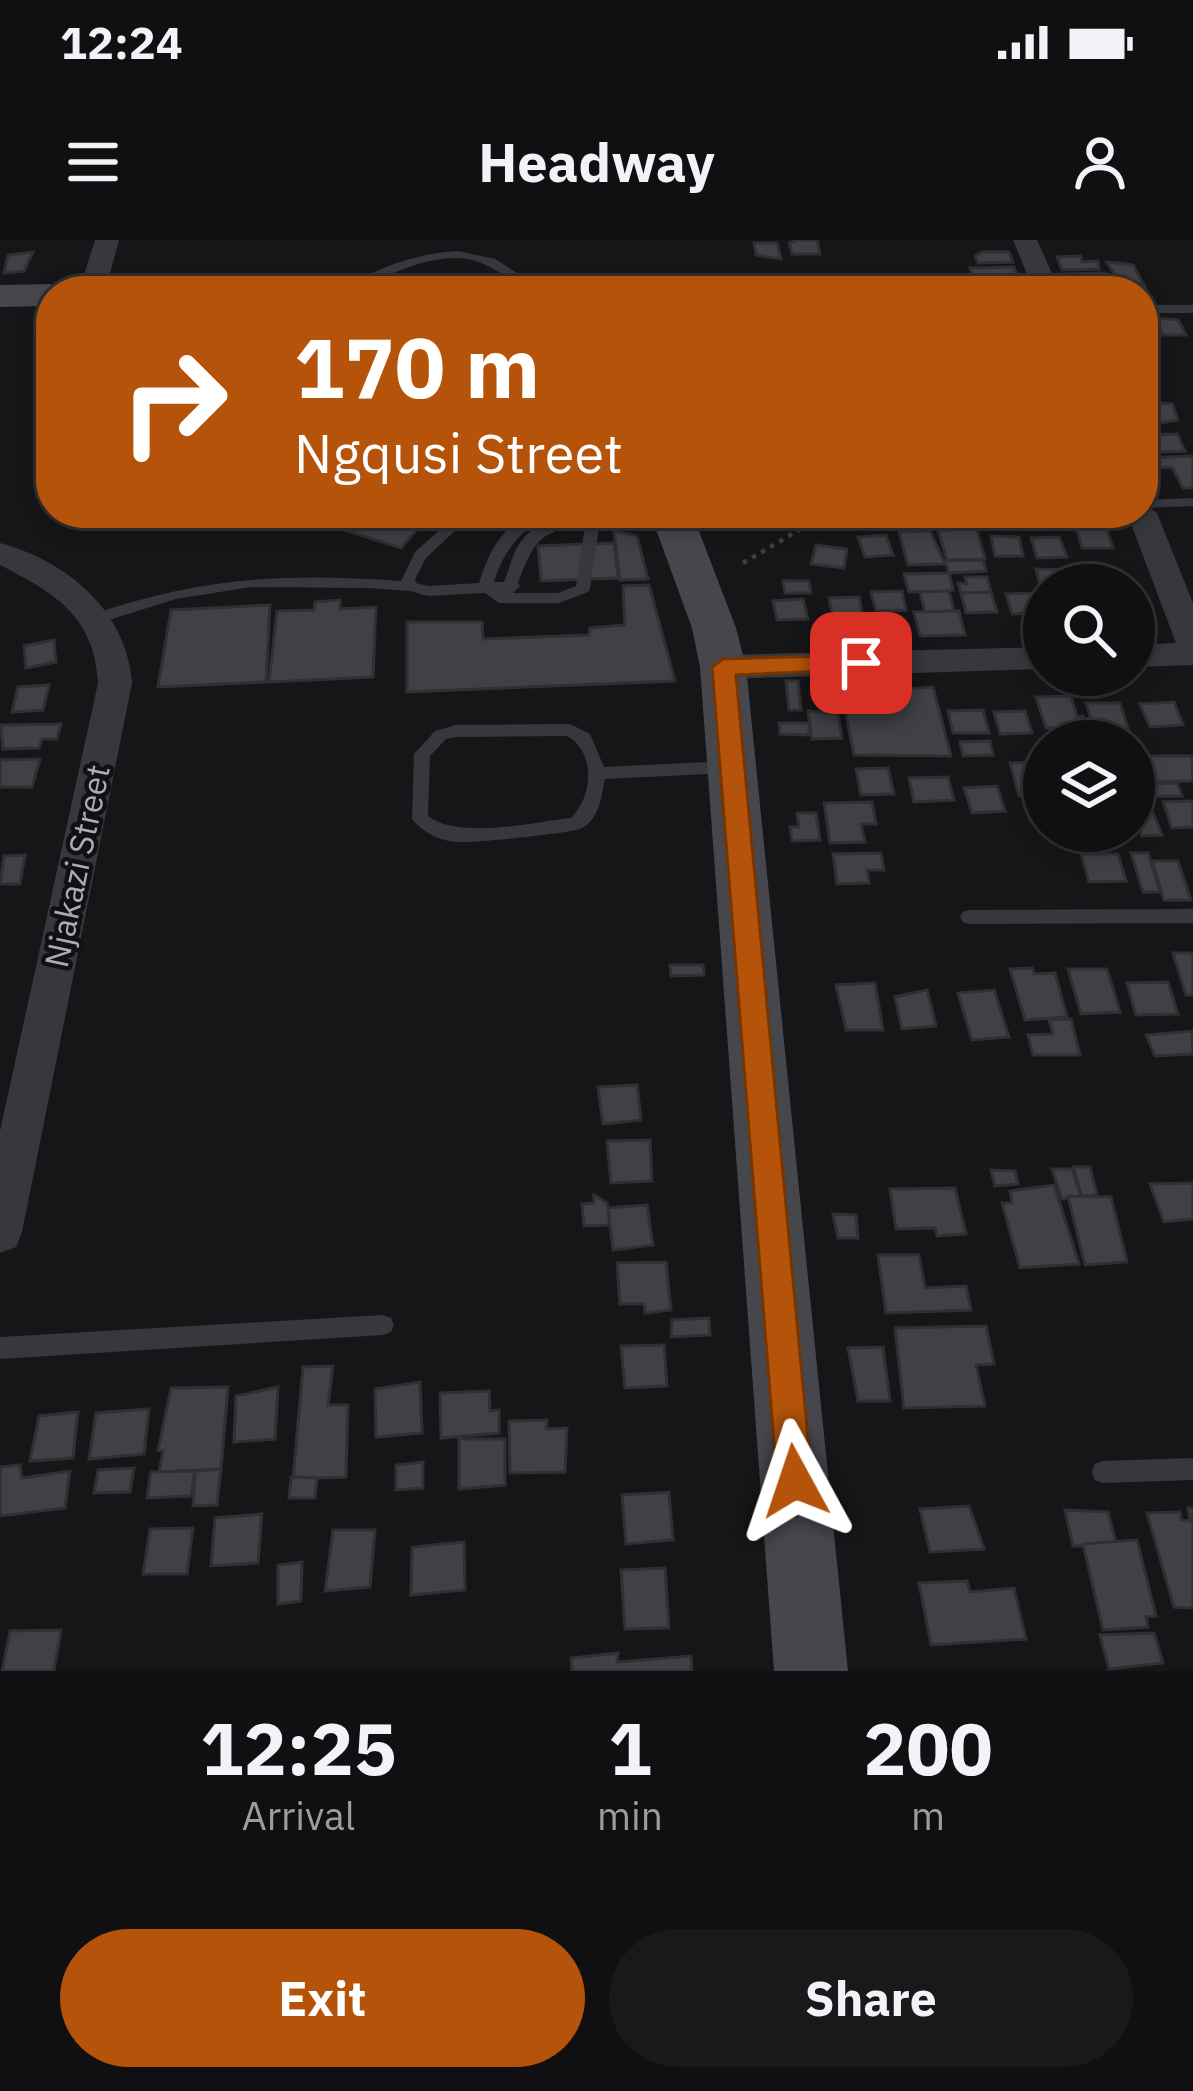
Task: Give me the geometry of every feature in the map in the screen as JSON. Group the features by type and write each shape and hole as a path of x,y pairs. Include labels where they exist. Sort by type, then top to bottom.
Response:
{"street":[{"path":"96,276 107,240"},
{"path":"1025,240 1041,276"},
{"path":"0,296 36,295"},
{"path":"672,528 714,628 723,667 811,1671"},
{"path":"1149,528 1193,644"},
{"path":"0,553 33,568 97,619"},
{"name":"Njakazi Street","path":"0,1232 115,683 108,637 97,619"},
{"path":"1155,655 1193,654"},
{"path":"723,667 1023,659"}],"lane":[{"path":"381,276 462,254 514,276"},
{"path":"1158,309 1193,309"},
{"path":"1158,507 1193,502"},
{"path":"410,586 408,579 420,555 450,528"},
{"path":"486,585 505,539 519,528"},
{"path":"500,598 513,586 526,544 550,528"},
{"path":"486,585 500,598 559,598 583,589 590,528"},
{"path":"97,619 151,597 208,584 339,581 428,591 513,586"},
{"path":"570,730 584,738 598,773 590,810 575,824 560,828 458,836 433,829 420,818 422,754 441,735 456,731 570,730"},
{"path":"598,773 734,767"},
{"path":"970,916 1193,916"},
{"path":"0,1348 383,1325"},
{"path":"1102,1472 1193,1469"}],"path":[{"path":"743,563 799,530"}],"building":[{"path":"817,240 820,254 792,254 789,243"},
{"path":"754,243 777,243 781,259 756,255"},
{"path":"33,252 24,271 4,273 8,255"},
{"path":"1009,252 1013,262 978,263 975,256"},
{"path":"1081,256 1082,262 1098,261 1099,269 1062,270 1057,257"},
{"path":"1107,262 1133,265 1139,276 1116,276"},
{"path":"1014,267 1017,275 973,276 970,268"},
{"path":"1105,273 1107,276 1065,276"},
{"path":"1158,318 1178,320 1186,335 1163,335"},
{"path":"1158,403 1172,404 1178,420 1158,423"},
{"path":"1177,434 1185,451 1161,452 1158,435"},
{"path":"1193,456 1193,488 1183,488 1172,467 1158,468 1158,458"},
{"path":"338,528 418,528 401,548"},
{"path":"976,528 985,559 947,560 938,530"},
{"path":"1076,528 1106,528 1113,548 1082,548"},
{"path":"614,531 637,536 648,579 620,580"},
{"path":"930,531 945,564 908,565 899,532"},
{"path":"886,535 893,555 865,557 858,537"},
{"path":"991,536 1019,537 1023,556 995,556"},
{"path":"1059,537 1067,557 1037,558 1031,538"},
{"path":"614,543 618,578 541,581 538,546"},
{"path":"816,545 847,549 844,568 811,564"},
{"path":"983,560 986,571 949,573 945,561"},
{"path":"949,573 953,590 909,592 904,574"},
{"path":"965,577 987,577 991,592 961,593 958,583 967,584"},
{"path":"783,581 809,581 811,593 785,593"},
{"path":"649,585 675,681 407,692 407,622 482,622 483,639 589,635 590,628 625,625 623,586"},
{"path":"902,591 906,610 876,611 871,592"},
{"path":"949,591 954,611 925,612 920,592"},
{"path":"991,592 997,612 966,613 961,593"},
{"path":"1023,593 1023,614 1012,614 1006,594"},
{"path":"859,597 863,617 833,618 829,598"},
{"path":"803,599 808,619 777,620 773,601"},
{"path":"340,600 340,609 376,607 373,677 269,682 277,611 314,610 315,602"},
{"path":"270,605 266,682 158,687 171,610"},
{"path":"959,611 965,635 920,636 914,612"},
{"path":"54,640 56,662 26,668 24,646"},
{"path":"786,681 798,681 801,710 789,710"},
{"path":"49,685 43,710 12,712 18,687"},
{"path":"933,687 951,756 854,755 842,694"},
{"path":"1071,696 1077,717 1084,720 1043,720 1036,697"},
{"path":"1174,702 1183,725 1155,727 1155,720 1147,720 1140,704"},
{"path":"1086,703 1120,703 1125,720 1091,720"},
{"path":"983,710 989,733 953,733 948,711"},
{"path":"808,711 838,714 842,738 812,739"},
{"path":"1025,711 1028,720 1023,720 1023,733 1000,734 994,712"},
{"path":"779,723 809,723 809,735 780,734"},
{"path":"61,724 57,739 42,739 39,748 3,749 1,725"},
{"path":"990,741 993,755 963,756 960,742"},
{"path":"1155,756 1192,756 1193,781 1155,782"},
{"path":"40,759 32,787 0,787 0,760"},
{"path":"1010,763 1023,763 1023,796 1019,796"},
{"path":"888,768 894,794 861,795 856,769"},
{"path":"948,777 954,800 914,802 909,778"},
{"path":"1177,783 1182,796 1155,797 1155,784"},
{"path":"997,786 1005,811 972,813 964,788"},
{"path":"1193,801 1193,827 1172,828 1163,802"},
{"path":"872,802 876,824 861,824 865,842 830,843 824,803"},
{"path":"797,813 816,813 820,840 792,841 790,827 799,827"},
{"path":"881,853 884,870 867,870 869,883 837,884 833,854"},
{"path":"1131,853 1148,853 1160,892 1143,892"},
{"path":"1081,854 1118,854 1126,881 1089,882"},
{"path":"25,855 20,884 0,884 4,856"},
{"path":"1152,861 1178,861 1191,900 1164,900"},
{"path":"1173,953 1193,953 1193,995 1186,995"},
{"path":"670,965 703,965 704,975 671,976"},
{"path":"1032,968 1034,974 1055,973 1067,1017 1025,1020 1010,969"},
{"path":"1068,969 1107,969 1120,1012 1081,1014"},
{"path":"1168,982 1178,1014 1136,1015 1127,983"},
{"path":"875,983 883,1030 846,1030 836,985"},
{"path":"927,990 936,1026 902,1029 895,997"},
{"path":"994,990 1009,1037 972,1040 958,993"},
{"path":"1071,1019 1080,1055 1033,1055 1028,1035 1053,1034 1049,1020"},
{"path":"1192,1031 1193,1054 1155,1056 1146,1035"},
{"path":"637,1085 641,1120 603,1124 598,1087"},
{"path":"650,1140 652,1181 611,1183 607,1141"},
{"path":"1074,1167 1090,1167 1097,1195 1081,1196"},
{"path":"1052,1169 1072,1169 1081,1196 1062,1199"},
{"path":"991,1170 1015,1171 1018,1184 995,1186"},
{"path":"1193,1183 1193,1219 1164,1222 1150,1184"},
{"path":"1054,1185 1079,1264 1020,1268 1002,1203 1012,1203 1010,1191"},
{"path":"955,1188 966,1234 937,1236 935,1228 896,1229 890,1189"},
{"path":"594,1195 607,1203 610,1225 584,1226 582,1204 594,1203"},
{"path":"1068,1196 1111,1197 1127,1262 1085,1265"},
{"path":"647,1205 653,1245 613,1250 608,1208"},
{"path":"833,1214 856,1215 858,1238 838,1238"},
{"path":"878,1255 919,1255 925,1288 966,1286 971,1310 886,1313"},
{"path":"666,1262 671,1310 645,1313 644,1304 620,1304 617,1263"},
{"path":"709,1318 710,1335 671,1337 672,1320"},
{"path":"986,1326 994,1364 976,1365 985,1406 904,1408 895,1328"},
{"path":"664,1345 667,1386 625,1388 621,1346"},
{"path":"883,1347 890,1401 858,1401 848,1348"},
{"path":"333,1366 328,1405 348,1405 346,1477 293,1479 303,1367"},
{"path":"420,1382 422,1433 376,1437 375,1389"},
{"path":"228,1387 221,1469 159,1472 163,1451 158,1450 171,1388"},
{"path":"278,1387 275,1439 234,1442 236,1396"},
{"path":"489,1391 490,1411 499,1410 499,1433 441,1438 440,1393"},
{"path":"149,1409 144,1454 89,1459 96,1413"},
{"path":"78,1412 73,1458 30,1461 39,1416"},
{"path":"547,1420 546,1429 567,1428 565,1472 510,1473 509,1421"},
{"path":"459,1439 505,1439 505,1485 459,1489"},
{"path":"423,1462 423,1488 396,1490 396,1465"},
{"path":"20,1465 22,1478 70,1471 65,1508 0,1516 0,1467"},
{"path":"134,1468 130,1492 94,1493 98,1470"},
{"path":"221,1469 217,1505 193,1506 195,1471"},
{"path":"195,1471 191,1496 147,1498 151,1472"},
{"path":"291,1477 317,1478 315,1498 289,1498"},
{"path":"669,1492 673,1540 626,1544 622,1495"},
{"path":"969,1506 984,1549 930,1552 920,1509"},
{"path":"1188,1508 1193,1508 1193,1608 1174,1607 1147,1513 1180,1512 1181,1520 1190,1521"},
{"path":"1065,1510 1108,1512 1117,1546 1073,1546"},
{"path":"262,1514 258,1563 211,1566 215,1518"},
{"path":"193,1528 187,1574 143,1574 150,1529"},
{"path":"333,1530 375,1530 370,1587 325,1591"},
{"path":"1137,1540 1156,1616 1146,1617 1148,1627 1103,1630 1083,1544"},
{"path":"464,1542 465,1590 411,1595 412,1547"},
{"path":"302,1562 301,1601 278,1604 278,1565"},
{"path":"665,1568 669,1628 625,1629 621,1570"},
{"path":"967,1581 970,1592 1014,1588 1026,1639 931,1645 919,1583"},
{"path":"61,1630 54,1671 2,1671 10,1631"},
{"path":"1154,1633 1163,1663 1109,1669 1100,1635"},
{"path":"618,1653 617,1662 691,1656 692,1671 572,1671 571,1658"}],"route":[{"path":"795,1481 723,667 861,663"}]}
